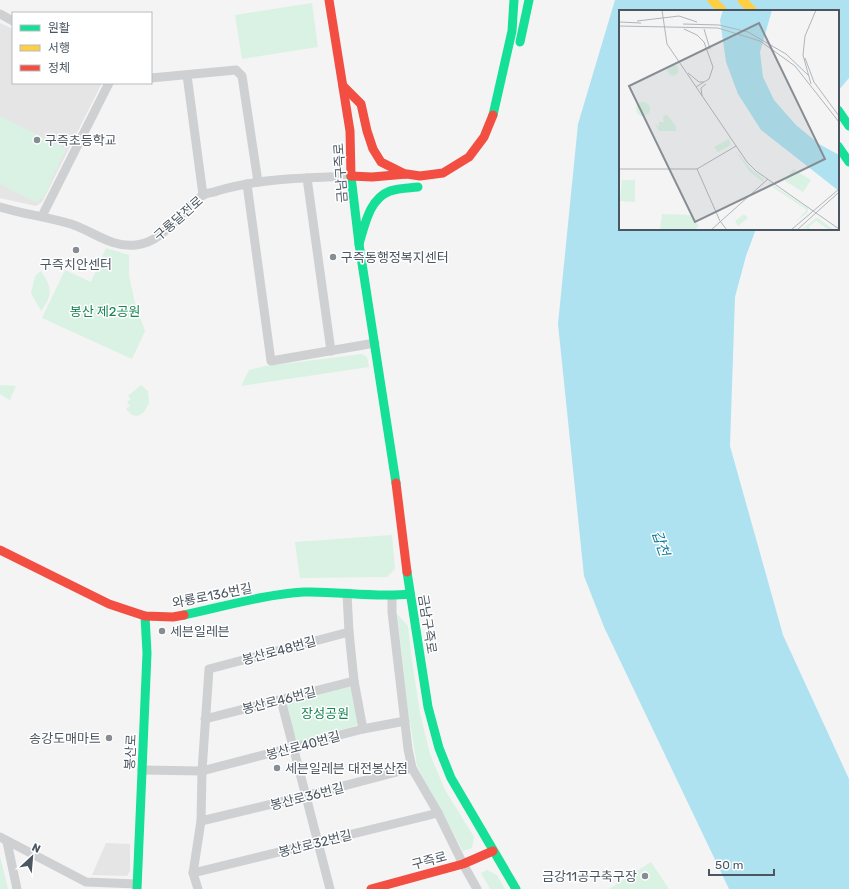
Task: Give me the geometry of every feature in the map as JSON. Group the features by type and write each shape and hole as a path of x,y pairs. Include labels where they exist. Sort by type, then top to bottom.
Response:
{"main road":[{"name":"금남구즉로","path":"329,0 350,131 351,176 359,244 375,343 397,492 410,594 428,707 439,748 451,778 516,889"},
{"path":"344,86 361,104 373,149 381,162 391,168 407,174 420,176 442,173 469,157 484,137 492,119 512,31 514,0"},
{"path":"517,52 529,0"},
{"path":"712,0 722,10"},
{"path":"742,0 753,10"},
{"path":"839,111 849,126"},
{"path":"499,126 503,113"},
{"path":"839,147 849,162"},
{"path":"351,176 372,177 407,174"},
{"path":"359,244 369,214 379,198 390,191 421,186 372,177"},
{"name":"와룡로136번길","path":"0,550 109,604 145,616 173,617 276,595 304,592 392,596 410,594"},
{"name":"봉산로","path":"137,887 147,653 145,616"},
{"name":"구즉로","path":"371,889 463,864 493,851"}],"street":[{"path":"0,14 12,20"},
{"path":"152,78 236,70 242,76 258,182"},
{"path":"187,75 203,195"},
{"path":"42,216 108,84"},
{"name":"구룡달전로","path":"0,207 72,224 116,244 126,246 150,242 166,230 203,195 229,187 258,182 351,176"},
{"path":"306,178 331,351"},
{"path":"246,184 271,361 375,343"},
{"path":"347,594 354,681 363,729"},
{"path":"392,596 392,612 408,749 412,768 438,813 477,889"},
{"name":"봉산로48번길","path":"205,719 209,669 349,632"},
{"name":"봉산로46번길","path":"205,719 354,681"},
{"path":"281,700 330,889"},
{"path":"198,889 193,873 201,821 205,719"},
{"name":"봉산로40번길","path":"142,770 202,771 363,729 405,721"},
{"name":"봉산로36번길","path":"201,821 412,768"},
{"name":"봉산로32번길","path":"193,873 438,813"},
{"path":"4,840 86,882 137,887"},
{"path":"4,840 17,889"}],"shaded area":[{"name":"구즉초등학교","path":"0,23 12,29 12,84 101,84 42,202 36,206 0,198"},
{"path":"106,843 130,844 130,871 127,876 92,875"}],"green space":[{"path":"312,3 318,47 242,59 235,15"},
{"path":"0,116 66,149 43,198 35,202 0,184"},
{"name":"봉산 제2공원","path":"106,248 129,255 129,276 135,303 145,331 132,359 42,318 65,270 91,282"},
{"path":"41,271 50,291 48,300 41,311 31,293 35,276"},
{"path":"362,354 367,357 369,367 241,386 249,370 266,366"},
{"path":"0,385 16,386 10,400 0,394"},
{"path":"141,385 148,391 149,403 144,412 138,416 132,415 126,409 130,406 127,402 131,399 128,396"},
{"path":"392,535 395,569 387,577 300,578 295,542"},
{"path":"397,614 408,626 420,713 430,754 445,790 474,837 472,848 463,851 417,766 408,709"},
{"name":"장성공원","path":"349,686 352,688 359,723 355,726 297,742 286,707 288,702"},
{"path":"0,856 8,889 0,889"},
{"name":"금강11공구축구장","path":"651,862 669,889 609,889"},
{"path":"487,870 497,875 505,889 490,889 481,873"}],"water":[{"name":"갑천","path":"615,0 849,0 849,78 839,90 839,10 619,10 619,230 756,230 746,256 735,297 730,446 783,635 849,779 849,889 729,889 604,627 584,576 558,324 578,124"}],"traffic: fast":[{"path":"493,115 512,31 514,0"},
{"path":"520,42 529,0"},
{"path":"839,111 849,126"},
{"path":"839,147 849,162"},
{"path":"351,176 359,244 396,483"},
{"path":"359,244 369,213 377,200 390,191 418,187"},
{"path":"407,572 428,707 439,748 451,778 516,889"},
{"path":"184,615 259,598 289,593 317,592 383,595 410,594"},
{"path":"137,889 147,653 145,616"}],"traffic: slow":[{"path":"712,0 722,10"},
{"path":"742,0 752,10"}],"traffic: jam":[{"path":"329,0 350,131 351,176"},
{"path":"343,86 361,104 373,149 381,162 405,174"},
{"path":"351,176 372,177 407,174 420,176 443,173 469,157 484,137 493,115"},
{"path":"396,483 407,572"},
{"path":"0,550 109,604 145,616 173,617 184,615"},
{"path":"371,889 463,864 493,851"}],"place":[{"name":"구즉초등학교","path":"37,140"},
{"name":"구즉치안센터","path":"76,250"},
{"name":"구즉동행정복지센터","path":"333,257"},
{"name":"세븐일레븐","path":"162,631"},
{"name":"송강도매마트","path":"109,738"},
{"name":"세븐일레븐 대전봉산점","path":"277,768"},
{"name":"금강11공구축구장","path":"645,876"}]}
